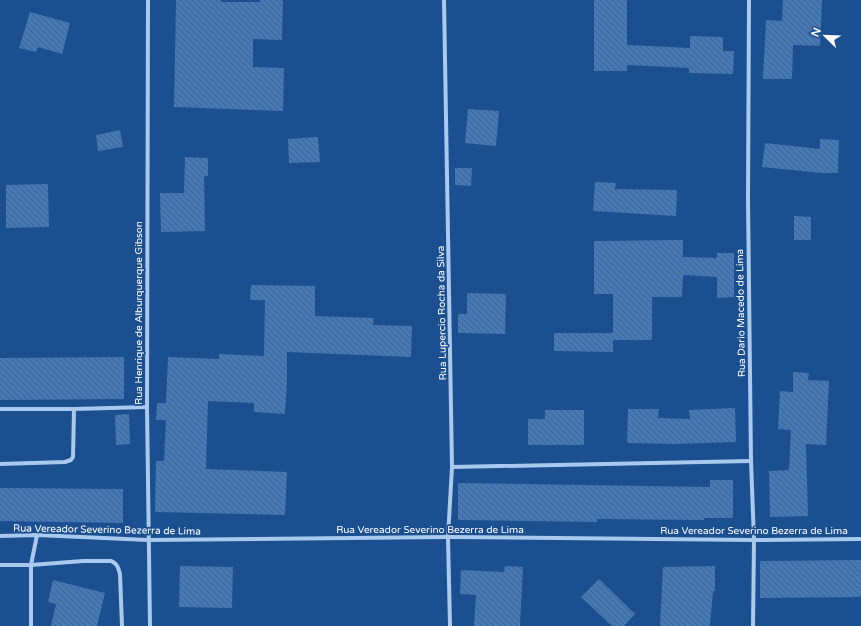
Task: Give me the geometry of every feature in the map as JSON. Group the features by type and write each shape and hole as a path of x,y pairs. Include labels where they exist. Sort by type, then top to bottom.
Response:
{"street":[{"name":"Rua Henrique de Alburquerque Gibson","path":"148,0 147,407 150,626"},
{"name":"Rua Lupercio Rocha da Silva","path":"444,0 452,467 448,537 450,626"},
{"name":"Rua Dario Macedo de Lima","path":"749,0 748,198 751,461 754,540 753,626"},
{"path":"0,409 147,407"},
{"path":"0,464 65,462 71,460 73,457 74,409"},
{"path":"452,467 751,461"},
{"path":"31,626 31,565 37,535"},
{"name":"Rua Vereador Severino Bezerra de Lima","path":"0,536 37,535 148,540 448,537 754,540 861,539"},
{"path":"0,565 31,565 83,561 115,562 120,574 122,626"}],"building":[{"path":"176,0 260,2 260,0 283,0 282,40 253,39 253,67 284,68 283,111 174,107"},
{"path":"594,0 627,0 627,45 690,48 690,36 723,37 723,51 734,51 733,74 689,73 689,68 627,65 627,71 594,71"},
{"path":"783,0 822,0 820,46 793,45 792,79 763,79 766,20 782,21"},
{"path":"30,12 70,23 62,54 38,47 36,52 19,48"},
{"path":"468,109 499,111 496,146 465,143"},
{"path":"120,130 123,147 98,151 96,135"},
{"path":"318,137 320,162 289,163 288,139"},
{"path":"820,139 839,140 838,173 822,173 762,167 765,143 820,149"},
{"path":"185,157 208,158 208,176 204,176 205,231 161,232 160,193 184,193"},
{"path":"455,168 472,168 471,186 455,185"},
{"path":"595,182 616,183 615,189 677,190 676,216 593,211"},
{"path":"48,184 49,227 6,228 6,185"},
{"path":"794,216 811,217 811,240 794,240"},
{"path":"683,240 683,257 717,258 717,253 734,253 734,297 717,298 717,277 683,275 682,297 652,297 652,340 613,340 613,294 594,294 594,241"},
{"path":"251,285 315,286 315,316 374,318 373,325 412,326 411,357 287,352 285,414 254,412 254,403 208,401 206,469 287,472 285,515 155,512 156,461 164,461 166,420 156,420 157,403 166,403 168,357 219,359 219,354 264,356 265,300 250,300"},
{"path":"467,293 506,294 505,334 458,333 458,314 467,314"},
{"path":"554,333 613,333 613,352 554,351"},
{"path":"124,357 124,399 0,400 0,358"},
{"path":"793,372 809,373 808,380 829,381 826,445 806,444 808,516 770,517 769,471 789,470 791,430 778,429 780,391 793,392"},
{"path":"735,408 736,442 674,444 627,443 628,409 659,409 658,418 690,419 689,410"},
{"path":"545,410 584,410 584,445 528,445 528,419 545,419"},
{"path":"129,414 130,444 116,445 115,415"},
{"path":"710,480 733,480 733,518 704,518 704,520 597,519 597,522 458,520 458,483 710,487"},
{"path":"0,488 123,489 123,523 0,521"},
{"path":"861,560 861,597 760,598 760,561"},
{"path":"180,566 233,567 232,608 179,607"},
{"path":"505,566 523,567 520,626 474,626 476,595 460,594 461,570 504,572"},
{"path":"715,566 715,591 713,591 710,626 660,626 663,567"},
{"path":"599,579 635,614 624,626 612,626 581,597"},
{"path":"53,580 105,593 97,626 51,626 56,604 48,602"}]}
